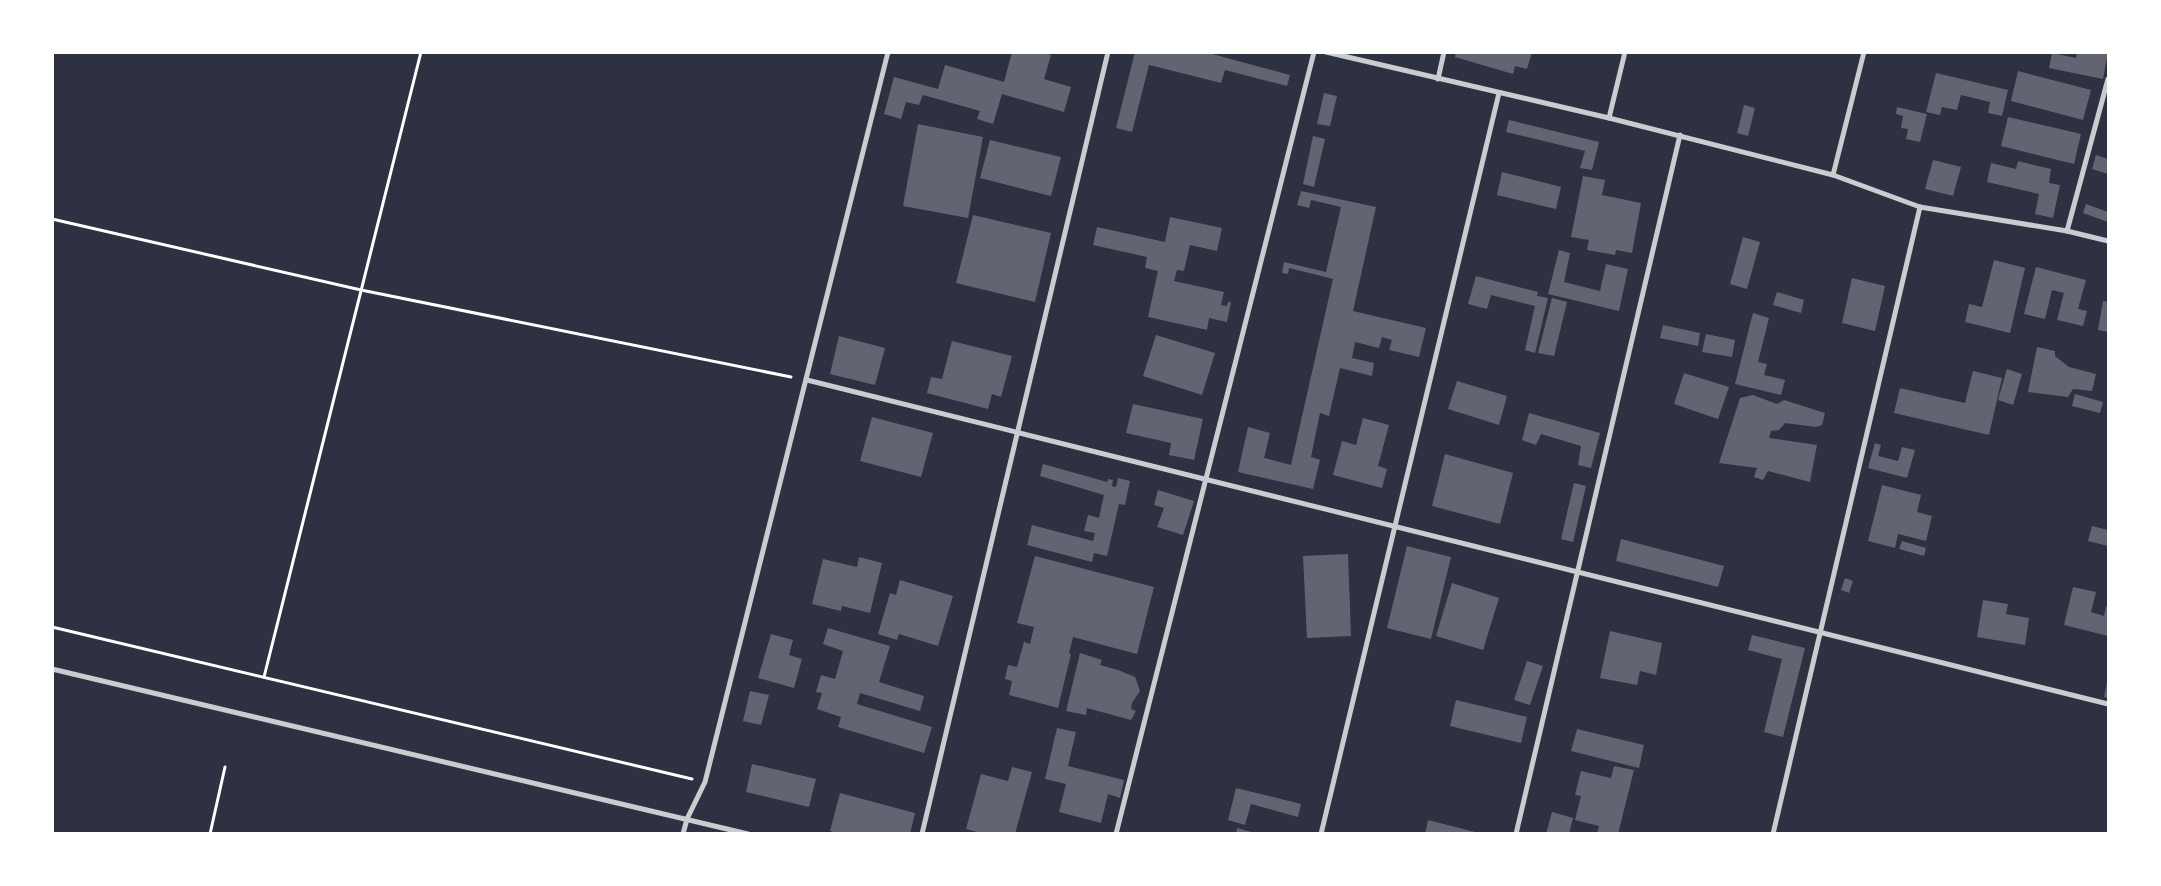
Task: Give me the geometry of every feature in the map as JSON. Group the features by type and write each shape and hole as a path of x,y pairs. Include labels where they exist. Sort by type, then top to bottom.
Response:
{"street":[{"path":"683,834 687,819 705,782 888,52"},
{"path":"922,834 1108,52"},
{"path":"1116,834 1314,52"},
{"path":"1326,52 1680,135 1833,175 1920,207 2067,231 2108,241"},
{"path":"1438,79 1444,52"},
{"path":"1609,118 1625,52"},
{"path":"1833,175 1864,52"},
{"path":"2067,231 2108,79"},
{"path":"1321,834 1499,93"},
{"path":"1516,834 1680,135"},
{"path":"1773,834 1920,207"},
{"path":"807,380 2108,704"},
{"path":"52,669 748,834"}],"path":[{"path":"264,677 421,52"},
{"path":"52,219 362,290 807,380"},
{"path":"52,627 705,782"},
{"path":"210,834 225,767"}],"building":[{"path":"1012,52 1042,52 1051,55 1044,79 1071,87 1064,112 1002,94 993,124 977,119 980,111 923,95 919,105 906,102 901,119 884,114 894,77 938,89 945,65 1004,82"},
{"path":"1135,52 1205,52 1290,75 1287,86 1225,70 1221,83 1149,65 1132,132 1116,128"},
{"path":"1456,52 1532,52 1527,69 1515,66 1513,74 1455,57"},
{"path":"2077,52 2108,52 2103,79 2049,68 2052,53 2076,58"},
{"path":"2018,71 2091,90 2083,120 2011,101"},
{"path":"1936,73 2008,90 2002,116 1988,113 1990,102 1961,95 1957,110 1942,107 1940,115 1926,112"},
{"path":"1324,93 1337,96 1330,126 1317,124"},
{"path":"1744,105 1755,108 1748,136 1737,133"},
{"path":"1897,107 1927,114 1920,142 1906,139 1908,129 1901,128 1903,116 1896,114"},
{"path":"2008,117 2081,134 2074,164 2001,146"},
{"path":"1509,120 1599,142 1592,170 1580,168 1585,151 1506,132"},
{"path":"918,124 983,137 968,218 903,206"},
{"path":"1313,136 1325,139 1314,187 1303,184"},
{"path":"990,140 1061,157 1051,196 980,178"},
{"path":"2096,155 2108,159 2108,174 2092,169"},
{"path":"1933,160 1961,167 1953,196 1925,189"},
{"path":"2018,161 2051,169 2049,183 2060,185 2053,218 2035,214 2039,194 1987,182 1991,163 2016,169"},
{"path":"1502,172 1561,187 1556,209 1497,195"},
{"path":"1583,176 1605,180 1602,195 1641,203 1632,253 1616,250 1615,255 1587,250 1589,240 1571,237"},
{"path":"1301,191 1376,207 1353,311 1426,328 1419,357 1389,350 1392,340 1382,337 1379,348 1355,342 1352,358 1374,363 1372,376 1340,368 1329,416 1320,413 1311,457 1320,460 1313,489 1238,472 1248,427 1270,433 1264,458 1291,465 1333,279 1289,268 1288,274 1282,273 1284,262 1326,272 1341,207 1311,200 1309,208 1297,205"},
{"path":"2086,204 2108,212 2108,222 2083,213"},
{"path":"973,215 1051,233 1035,302 956,283"},
{"path":"1170,217 1222,228 1217,251 1190,245 1184,271 1177,270 1174,281 1224,292 1221,305 1227,306 1228,302 1231,302 1227,322 1209,318 1207,330 1148,317 1158,271 1145,268 1147,257 1093,245 1097,227 1165,242"},
{"path":"1743,237 1760,242 1747,289 1730,284"},
{"path":"1559,250 1570,253 1564,282 1600,291 1606,264 1628,269 1619,311 1548,294"},
{"path":"1994,260 2025,268 2010,333 1965,322 1969,304 1982,307"},
{"path":"2036,267 2086,280 2078,309 2087,311 2083,326 2057,320 2064,293 2052,290 2045,319 2024,314"},
{"path":"1476,276 1538,292 1537,296 1548,298 1535,353 1525,350 1535,306 1491,295 1487,309 1468,304"},
{"path":"1852,278 1885,286 1875,331 1842,323"},
{"path":"1777,292 1804,300 1801,313 1773,305"},
{"path":"1552,298 1567,302 1554,356 1538,353"},
{"path":"2103,301 2108,302 2108,332 2098,330"},
{"path":"1753,313 1769,318 1758,362 1767,364 1764,375 1785,380 1781,395 1735,384"},
{"path":"1663,325 1700,333 1698,346 1660,338"},
{"path":"1706,334 1735,340 1732,357 1702,352"},
{"path":"1156,335 1215,353 1202,395 1143,376"},
{"path":"839,336 885,348 875,385 830,374"},
{"path":"952,341 1012,356 1001,397 992,394 988,409 927,393 931,377 942,379"},
{"path":"2037,347 2055,351 2055,356 2069,367 2096,374 2092,391 2073,389 2068,397 2028,392"},
{"path":"2007,369 2022,374 2013,405 1998,400"},
{"path":"1973,371 2002,378 1989,435 1894,413 1900,388 1965,403"},
{"path":"1684,373 1729,387 1718,419 1674,404"},
{"path":"1457,381 1507,396 1499,425 1448,409"},
{"path":"2075,394 2103,402 2100,413 2072,406"},
{"path":"1753,395 1777,404 1784,400 1825,413 1822,425 1816,427 1785,423 1779,430 1771,431 1769,438 1817,445 1810,482 1768,471 1763,480 1754,477 1757,468 1719,463 1740,398"},
{"path":"1133,404 1203,419 1194,460 1169,455 1171,443 1126,433"},
{"path":"1529,413 1600,433 1591,468 1578,465 1581,446 1541,434 1536,445 1522,440"},
{"path":"872,417 933,433 921,477 860,461"},
{"path":"1363,418 1389,425 1378,466 1387,469 1382,488 1333,475 1342,441 1356,445"},
{"path":"1875,443 1881,445 1878,456 1898,461 1902,447 1915,450 1907,478 1868,468"},
{"path":"1445,454 1513,473 1500,524 1432,506"},
{"path":"1043,464 1107,482 1108,479 1113,480 1112,486 1116,487 1118,478 1130,481 1125,505 1119,504 1107,556 1094,553 1092,562 1027,545 1032,525 1093,541 1095,533 1084,531 1088,515 1099,518 1104,495 1040,476"},
{"path":"1574,483 1586,486 1573,542 1561,539"},
{"path":"1882,485 1921,495 1917,512 1932,516 1926,541 1898,534 1895,548 1868,541"},
{"path":"1158,490 1194,501 1183,535 1157,527 1164,508 1154,505"},
{"path":"2092,526 2108,530 2108,546 2088,541"},
{"path":"1621,539 1724,566 1718,587 1616,561"},
{"path":"1902,541 1926,548 1924,556 1899,549"},
{"path":"1407,546 1451,557 1431,639 1387,628"},
{"path":"1348,554 1351,636 1307,638 1303,556"},
{"path":"1035,556 1154,587 1137,654 1073,637 1069,653 1071,654 1058,708 1009,695 1012,681 1005,679 1008,665 1017,667 1024,642 1030,644 1034,627 1017,623"},
{"path":"859,557 882,563 870,613 842,606 841,611 812,604 823,559 857,567"},
{"path":"1845,578 1853,581 1849,593 1841,590"},
{"path":"900,580 953,596 938,646 899,634 897,640 878,634 890,593 896,595"},
{"path":"1452,583 1499,598 1483,650 1436,636"},
{"path":"2073,587 2096,592 2091,612 2104,616 2106,606 2108,607 2108,636 2064,625"},
{"path":"1983,600 2008,604 2006,614 2029,618 2025,645 1977,637"},
{"path":"828,628 890,646 879,682 924,696 920,711 860,693 857,704 932,727 924,753 838,727 841,717 817,709 822,693 816,692 821,675 835,679 843,651 823,644"},
{"path":"1610,631 1662,643 1656,675 1640,671 1637,685 1600,678"},
{"path":"771,634 793,640 789,655 802,659 794,688 758,678"},
{"path":"1752,635 1805,648 1783,737 1764,732 1782,659 1748,650"},
{"path":"1080,653 1102,660 1100,665 1135,677 1140,691 1132,703 1131,709 1136,711 1131,720 1087,708 1086,715 1066,711"},
{"path":"1527,661 1543,666 1530,705 1514,700"},
{"path":"2108,678 2108,698 2104,697"},
{"path":"750,691 769,695 761,725 743,721"},
{"path":"1456,700 1527,717 1521,743 1450,726"},
{"path":"1057,728 1076,732 1068,766 1124,780 1120,798 1108,794 1101,823 1059,812 1066,784 1045,779"},
{"path":"1577,729 1644,745 1639,768 1571,751"},
{"path":"752,764 816,779 809,807 746,792"},
{"path":"1614,766 1634,770 1618,834 1597,834 1599,826 1575,820 1581,796 1575,795 1581,771 1611,778"},
{"path":"1012,767 1032,772 1015,834 984,834 966,829 981,774 1008,781"},
{"path":"1236,788 1301,804 1298,817 1251,804 1245,825 1228,820"},
{"path":"840,793 915,813 910,834 839,834 830,831"},
{"path":"1552,812 1573,818 1569,834 1546,834"},
{"path":"1428,820 1479,833 1479,834 1425,834"},
{"path":"1237,828 1255,833 1255,834 1236,834"}]}
